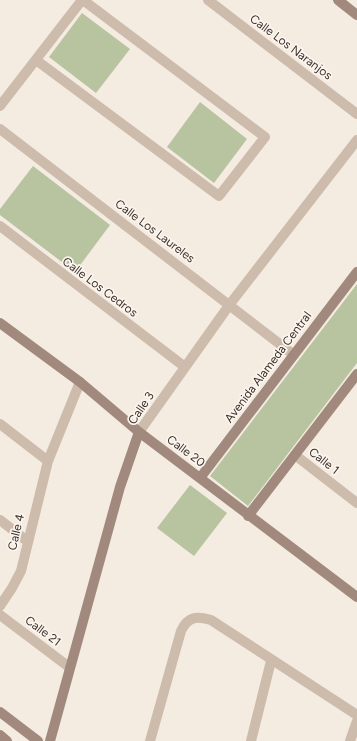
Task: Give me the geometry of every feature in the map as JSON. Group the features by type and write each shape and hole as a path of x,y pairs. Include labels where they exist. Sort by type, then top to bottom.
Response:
{"street":[{"path":"0,106 82,0 265,137 219,196 36,60"},
{"name":"Calle Los Naranjos","path":"208,0 357,114"},
{"path":"338,0 357,15"},
{"name":"Calle Los Laureles","path":"0,130 230,304 294,355"},
{"name":"Calle 3","path":"50,741 120,487 139,432 230,304 357,140"},
{"name":"Calle Los Cedros","path":"0,226 185,367"},
{"name":"Avenida Alameda Central","path":"200,478 357,272"},
{"name":"Calle 20","path":"0,323 80,382 139,432 357,598"},
{"path":"248,516 357,374"},
{"name":"Calle 4","path":"0,606 12,588 20,572 48,461 80,382"},
{"path":"0,424 48,461"},
{"name":"Calle 1","path":"295,455 357,503"},
{"path":"0,520 27,541"},
{"name":"Calle 21","path":"0,615 70,667"},
{"path":"150,741 181,631 185,623 192,618 199,617 211,620 271,661 357,715"},
{"path":"251,741 271,661"},
{"path":"0,712 38,741"},
{"path":"350,741 357,720"},
{"path":"0,735 7,741"}],"green space":[{"path":"82,13 130,49 96,93 49,57"},
{"path":"200,102 247,139 214,183 167,147"},
{"path":"33,166 110,225 75,272 0,215 0,209"},
{"path":"357,284 357,363 248,506 210,476"},
{"path":"190,485 227,513 194,556 157,528"}]}
